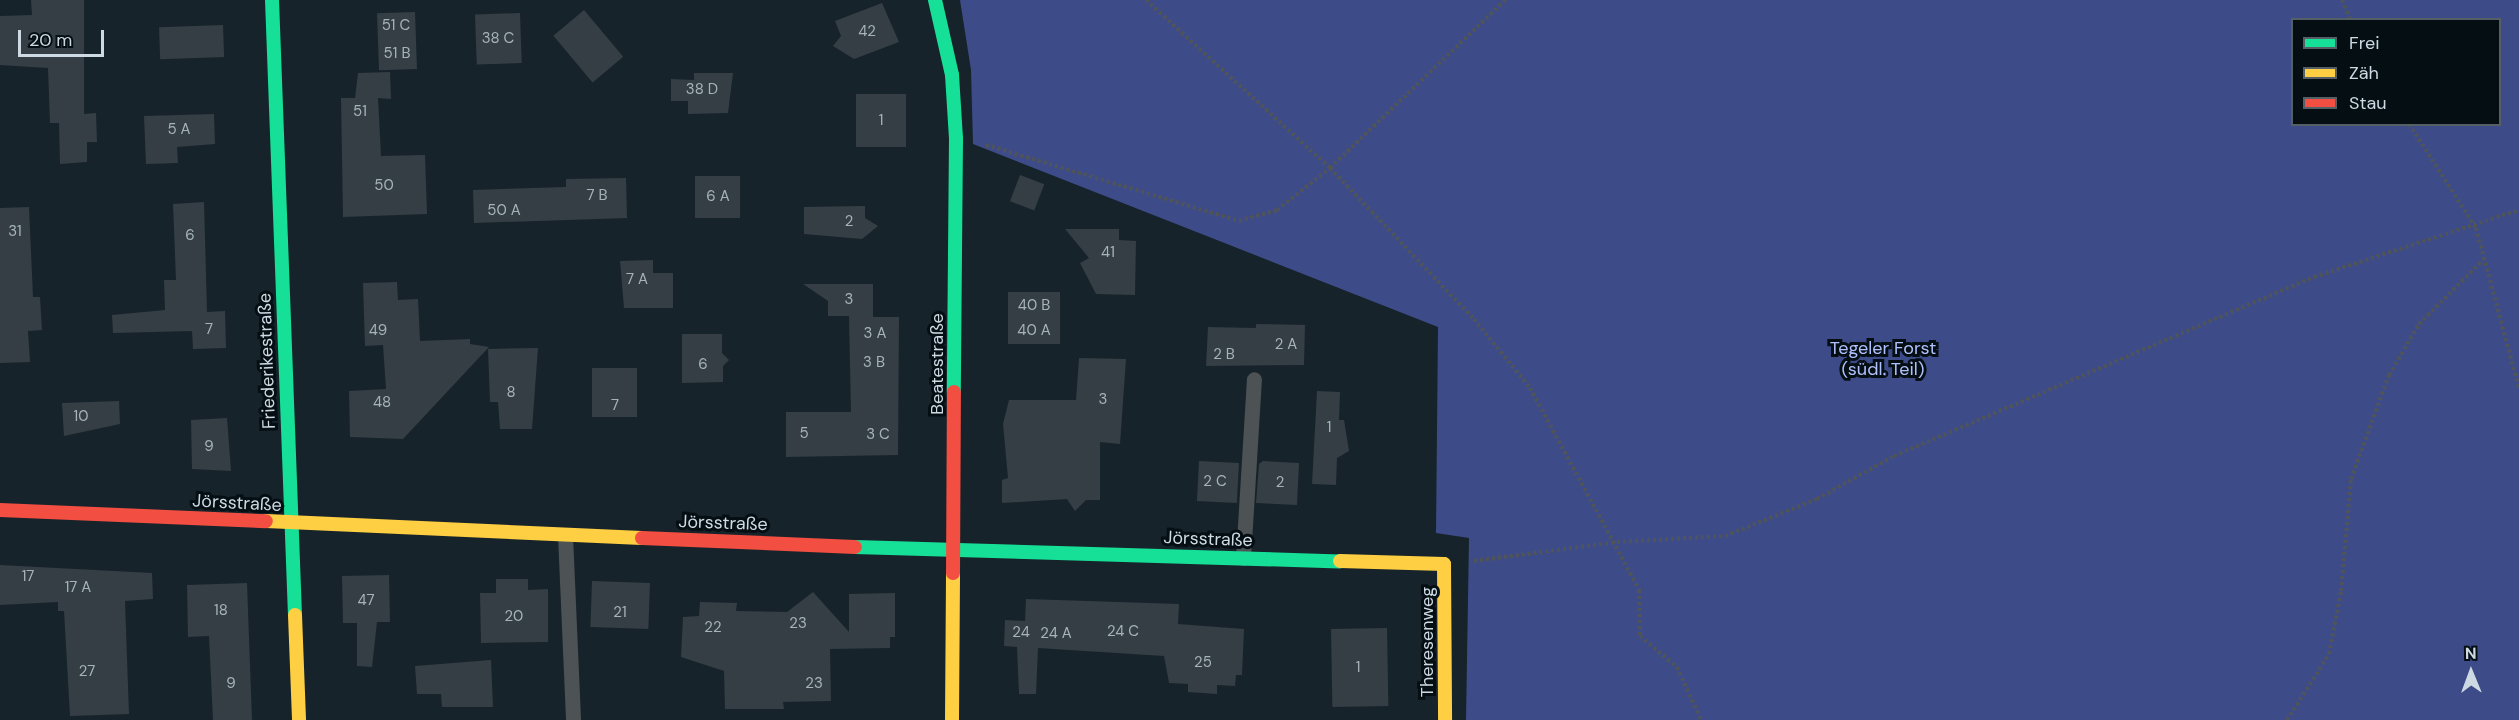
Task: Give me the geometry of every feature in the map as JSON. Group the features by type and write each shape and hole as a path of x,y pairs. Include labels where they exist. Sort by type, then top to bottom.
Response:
{"street":[{"name":"Friederikestraße","path":"272,0 299,720"},
{"name":"Beatestraße","path":"937,4 952,75 956,138 952,720"},
{"name":"Jörsstraße","path":"0,510 954,550 1444,564"},
{"name":"Theresenweg","path":"1444,564 1445,720"}],"lane":[{"path":"1243,558 1254,379"},
{"path":"565,535 573,720"}],"path":[{"path":"1146,0 1330,168 1474,318 1530,388 1617,542 1639,590 1640,636 1677,667 1701,720"},
{"path":"956,138 1056,162 1239,221 1277,210 1330,168 1505,0"},
{"path":"2342,0 2349,18"},
{"path":"2410,126 2476,228 2482,260 2519,388"},
{"path":"1444,564 1617,542 1725,536 1817,500 1894,456 2314,277 2476,228 2519,210"},
{"path":"2286,720 2328,654 2341,591 2351,479 2389,375 2419,324 2482,260"}],"green space":[{"name":"Tegeler Forst (südl. Teil)","path":"960,0 2519,0 2519,720 1466,720 1469,538 1436,533 1438,327 973,144 971,70"}],"building":[{"path":"31,0 84,0 84,114 96,113 97,142 87,142 87,162 60,164 59,123 50,123 48,68 0,65 0,16 32,15"},
{"path":"882,3 899,42 854,59 833,46 841,36 835,21"},
{"path":"584,10 623,57 593,82 553,36"},
{"path":"415,12 417,69 379,70 377,13"},
{"path":"520,13 522,63 477,65 475,15"},
{"path":"223,25 224,57 160,59 159,27"},
{"path":"390,72 391,99 378,98 381,156 425,155 427,214 343,217 341,98 355,98 358,73"},
{"path":"694,73 733,73 728,113 688,114 688,101 671,101 671,79 694,80"},
{"path":"856,94 906,94 906,147 856,147"},
{"path":"214,114 215,144 177,147 178,163 146,164 144,116"},
{"path":"1020,175 1044,184 1034,210 1010,201"},
{"path":"695,176 740,176 740,218 695,218"},
{"path":"626,178 627,218 474,223 473,190 566,187 566,179"},
{"path":"204,202 207,312 225,311 226,348 193,349 192,331 113,333 112,315 165,310 164,280 176,280 173,204"},
{"path":"865,206 865,218 878,226 862,239 804,234 804,207"},
{"path":"29,207 33,297 40,297 42,330 28,331 30,362 0,363 0,208"},
{"path":"1065,229 1119,229 1119,240 1136,241 1135,295 1096,294 1080,263 1089,258"},
{"path":"653,260 653,273 673,273 673,308 624,308 620,261"},
{"path":"397,282 398,300 418,299 420,341 470,339 470,344 489,347 403,439 350,437 349,391 386,389 383,345 365,346 363,283"},
{"path":"803,284 873,284 873,317 899,317 898,455 786,457 786,412 851,412 849,316 828,316 828,301"},
{"path":"1008,292 1060,292 1060,344 1008,344"},
{"path":"1256,324 1305,325 1304,365 1206,366 1208,327 1256,328"},
{"path":"682,334 722,334 722,353 729,360 723,366 723,382 682,383"},
{"path":"538,348 532,429 500,429 498,402 490,402 488,349"},
{"path":"1079,358 1126,359 1120,444 1100,442 1100,500 1086,500 1075,511 1067,499 1002,503 1002,480 1008,478 1003,424 1009,400 1076,400"},
{"path":"592,368 637,368 637,417 592,417"},
{"path":"1317,391 1340,392 1339,420 1344,420 1349,451 1337,458 1336,485 1312,484"},
{"path":"119,401 120,424 64,436 62,403"},
{"path":"227,418 231,471 192,469 191,420"},
{"path":"1199,461 1239,463 1237,503 1197,501"},
{"path":"1263,461 1299,463 1297,505 1256,503 1259,464"},
{"path":"0,565 152,573 153,599 125,601 129,714 70,716 64,611 58,611 58,602 0,605"},
{"path":"389,575 390,622 377,622 372,667 357,666 357,623 343,623 342,576"},
{"path":"496,579 528,579 528,590 548,589 548,642 481,643 480,593 496,593"},
{"path":"592,581 650,583 648,629 590,627"},
{"path":"247,583 252,720 213,720 209,636 188,637 187,585"},
{"path":"813,592 849,632 849,594 895,593 895,637 890,637 890,648 830,649 831,701 783,702 784,709 725,709 724,671 681,657 683,617 699,616 700,602 737,603 736,611 787,612"},
{"path":"1026,599 1179,604 1178,624 1244,629 1242,675 1236,675 1235,686 1217,685 1217,694 1188,692 1188,684 1169,683 1164,656 1038,648 1036,694 1019,694 1017,647 1004,646 1005,620 1025,621"},
{"path":"1387,628 1388,706 1332,707 1331,629"},
{"path":"491,660 493,707 442,707 441,694 417,694 415,666"}],"traffic: fast":[{"path":"272,0 295,615"},
{"path":"935,0 952,75 956,138 954,392"},
{"path":"855,547 1340,561"}],"traffic: slow":[{"path":"266,521 642,538"},
{"path":"1340,561 1444,564 1445,720"},
{"path":"952,720 953,573"},
{"path":"295,615 299,720"}],"traffic: jam":[{"path":"953,573 954,392"},
{"path":"0,510 266,521"},
{"path":"642,538 855,547"}]}
